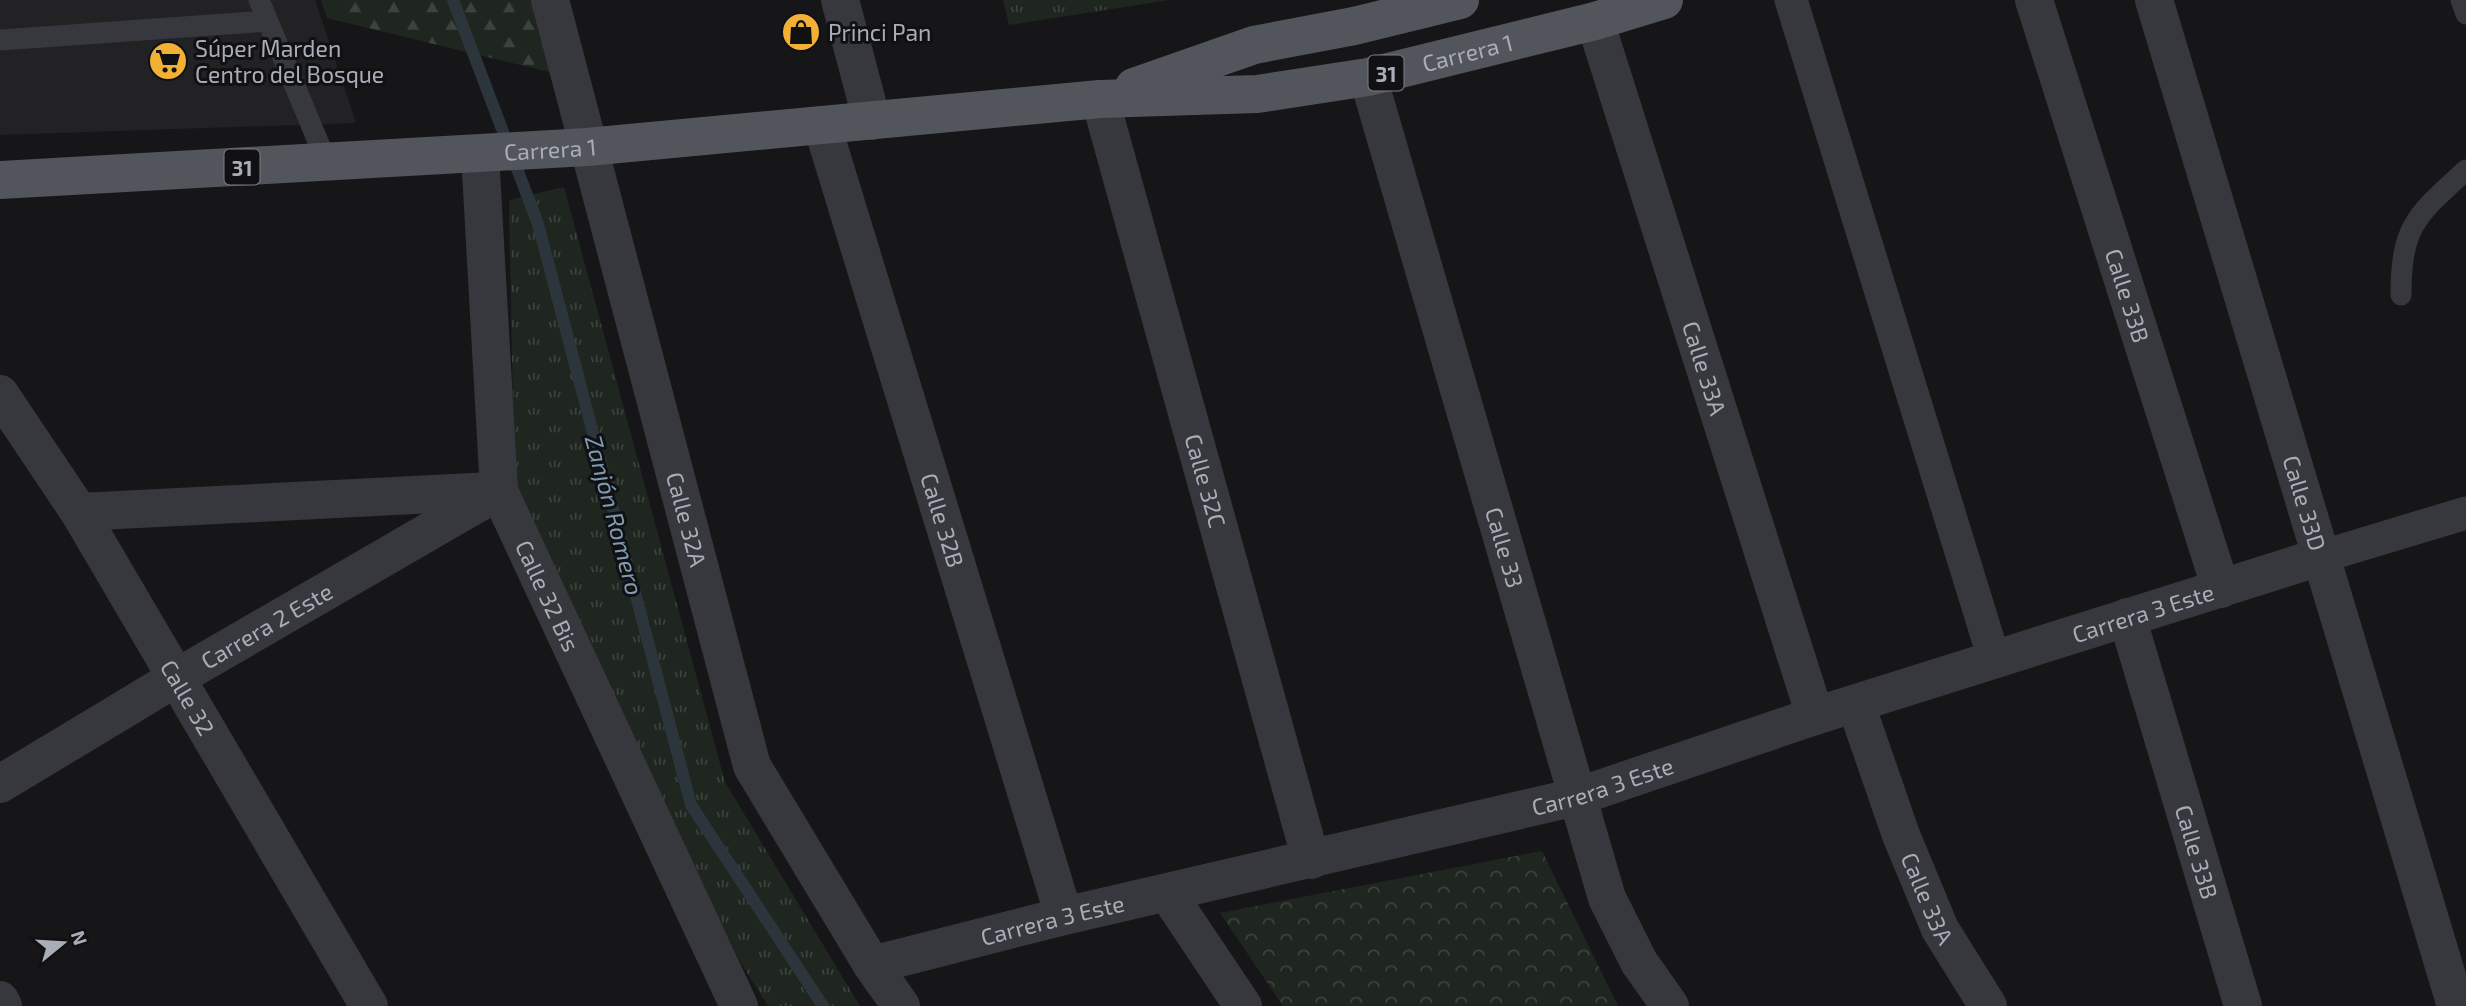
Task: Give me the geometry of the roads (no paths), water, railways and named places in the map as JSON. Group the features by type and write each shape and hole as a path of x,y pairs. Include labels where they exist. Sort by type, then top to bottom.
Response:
{"main road":[{"name":"Carrera 1","path":"1100,99 1254,45 1391,8 1460,0"},
{"name":"Carrera 1","path":"0,180 585,147 1100,99 1257,94 1368,77 1595,21 1664,0"}],"street":[{"name":"Calle 32A","path":"550,0 585,147 752,766 872,965 901,1006"},
{"path":"840,0 872,121"},
{"path":"1791,0 1995,662"},
{"name":"Calle 33B","path":"2034,0 2221,589"},
{"name":"Calle 33D","path":"2154,0 2456,1006"},
{"name":"Calle 33A","path":"1595,21 1815,716"},
{"name":"Calle 33","path":"1368,77 1606,898 1639,962 1670,1006"},
{"name":"Calle 32C","path":"1100,99 1311,860"},
{"name":"Calle 32B","path":"822,125 1064,915"},
{"name":"Calle 32 Bis","path":"481,154 499,491 738,1006"},
{"name":"Calle 32","path":"0,394 79,512 369,1006"},
{"path":"79,512 499,491"},
{"name":"Carrera 2 Este","path":"0,784 176,678 499,491"},
{"path":"2320,557 2466,513"},
{"name":"Carrera 3 Este","path":"872,965 1064,915 1168,894 1576,797 1815,716 1995,662 2127,617 2320,557"},
{"name":"Calle 33B","path":"2127,617 2243,1006"},
{"name":"Calle 33A","path":"1856,705 1901,835 1940,929 1988,1006"},
{"path":"1168,894 1243,1006"},
{"path":"0,1000 3,1006"}],"lane":[{"path":"259,0 327,163"},
{"path":"2461,0 2466,14"},
{"path":"0,40 268,21"},
{"path":"2401,295 2406,238 2415,220 2466,170"}],"waterway":[{"name":"Zanjón Romero","path":"453,0 538,224 691,805 823,1006"}],"place":[{"name":"Princi Pan","path":"801,32"},
{"name":"Súper Marden Centro del Bosque","path":"168,61"}]}
